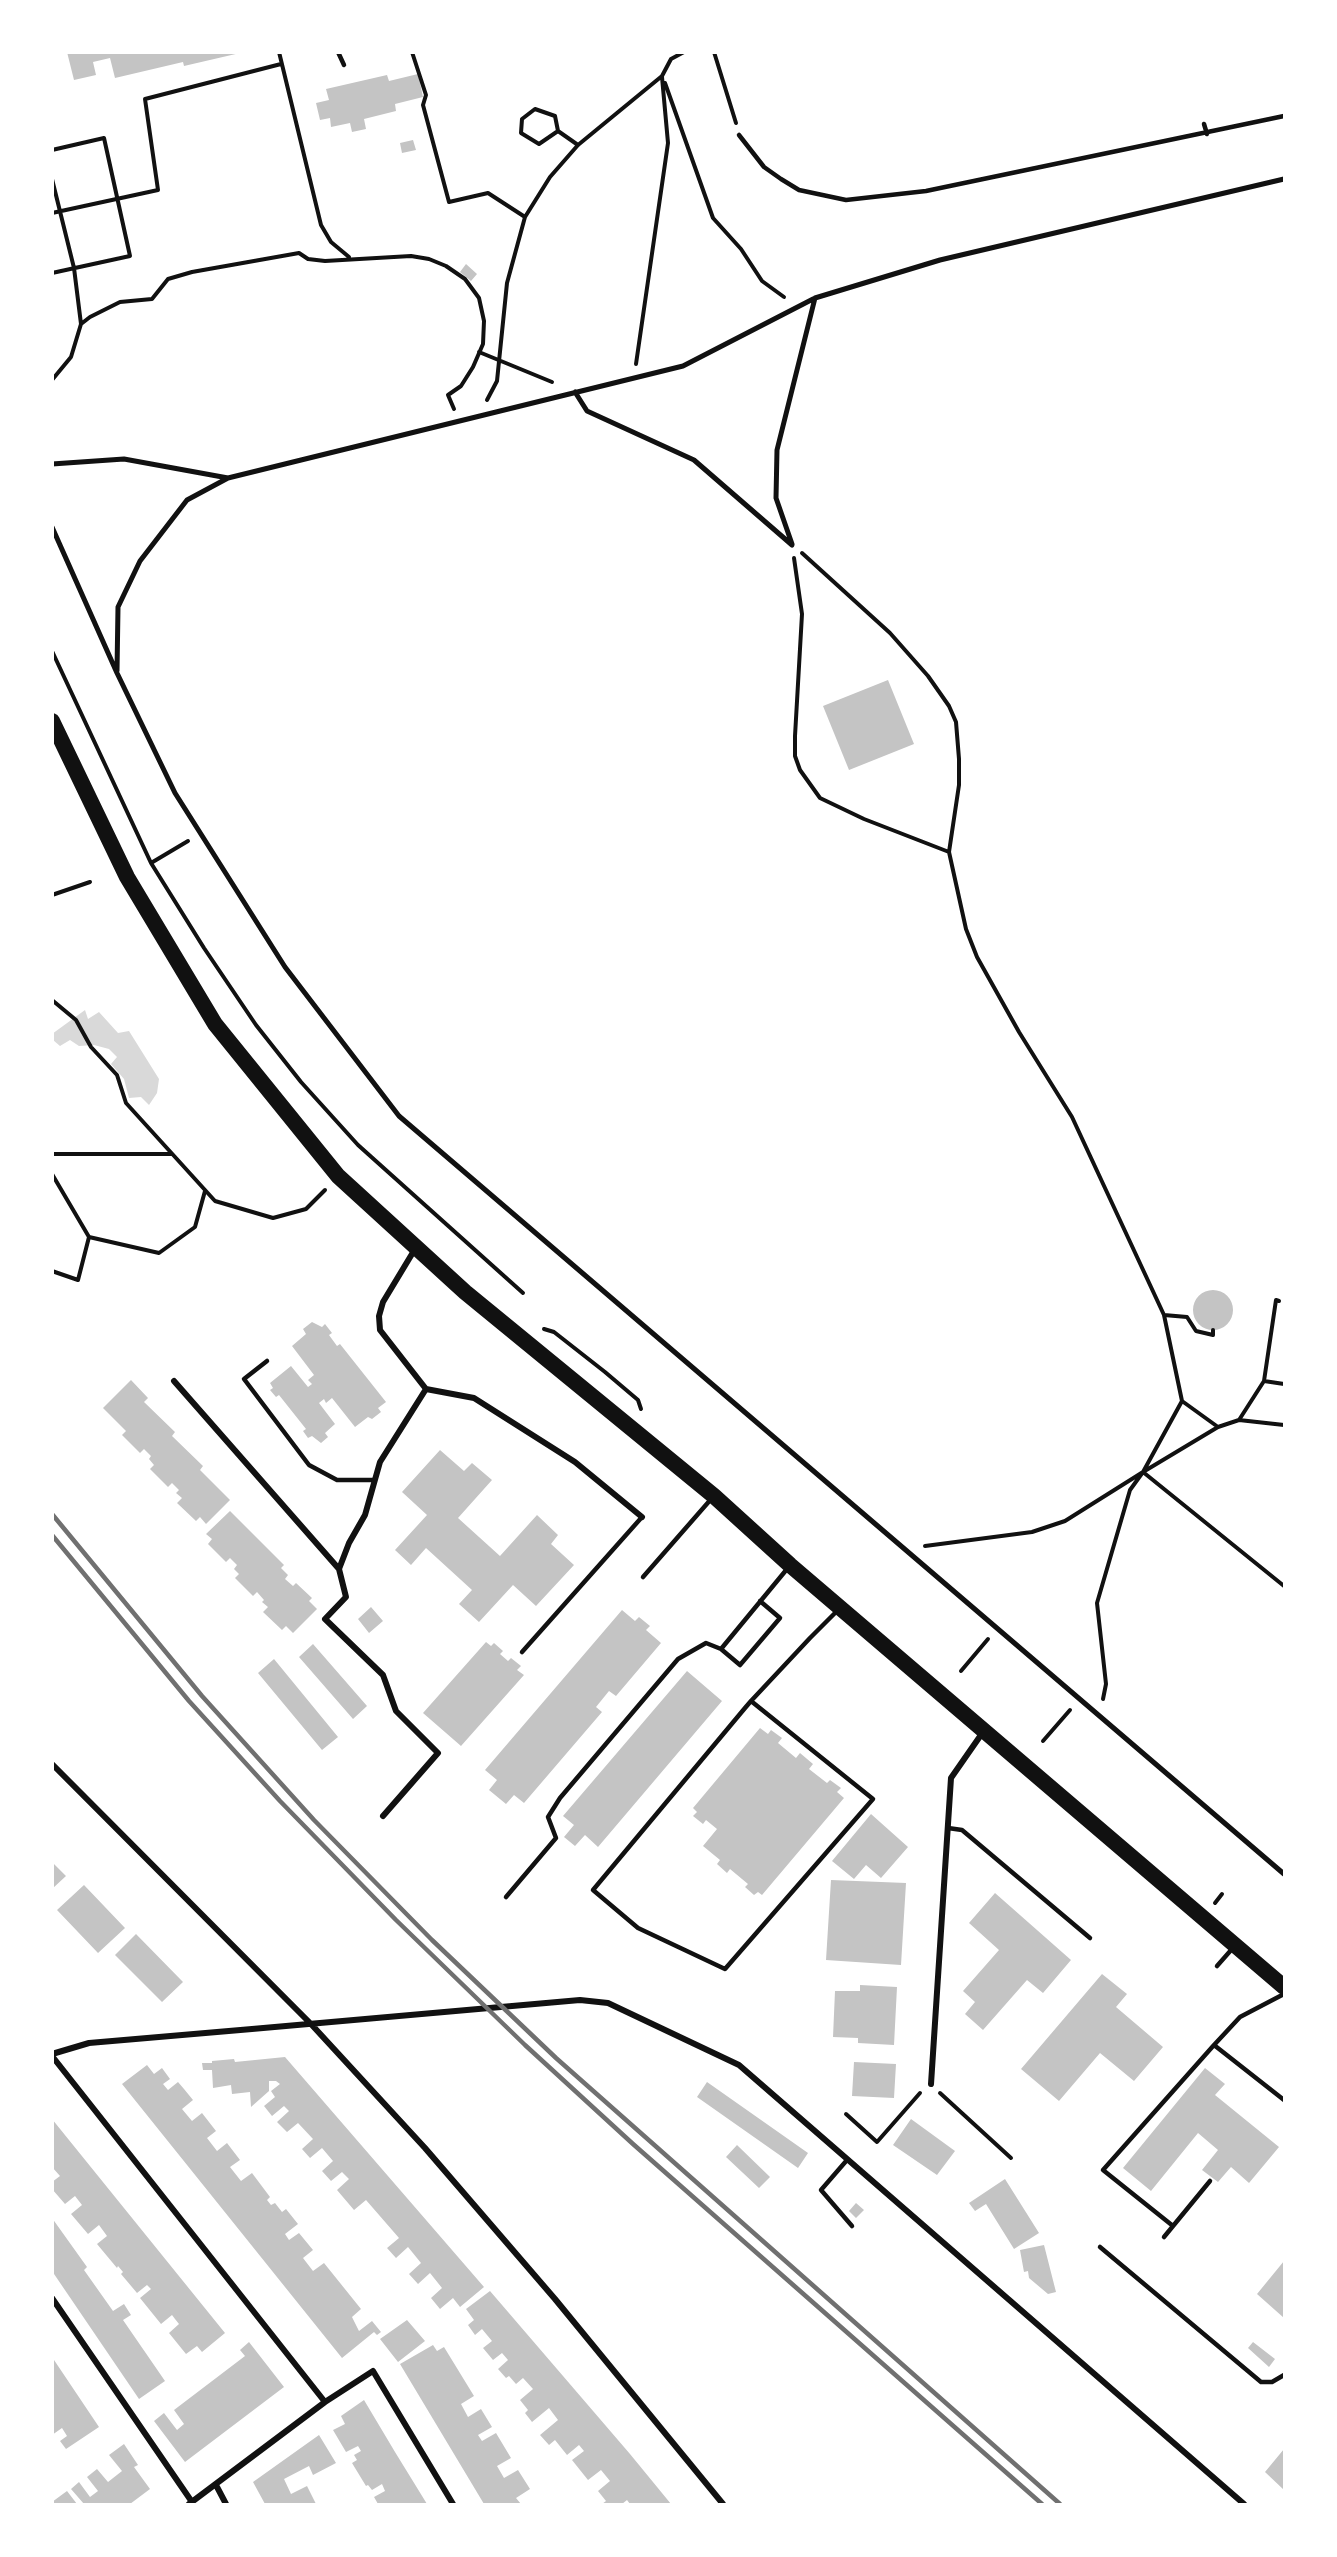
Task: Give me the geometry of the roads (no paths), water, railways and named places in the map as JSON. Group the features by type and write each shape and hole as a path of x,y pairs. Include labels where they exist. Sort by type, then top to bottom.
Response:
{"highway":[{"path":"52,722 127,877 215,1024 338,1176 416,1249 714,1496 790,1565 985,1729 1236,1944 1284,1988"}],"street":[{"path":"117,673 118,607 140,561 187,500 228,478 683,366 815,298 940,260 1284,179"},
{"path":"575,392 587,411 694,460 792,545 776,498 777,450 815,298"},
{"path":"52,464 124,459 228,478"},
{"path":"52,526 117,673 175,793 199,835 285,967 399,1116 1284,1874"},
{"path":"416,1249 389,1290 379,1316 380,1330 426,1389 474,1398 575,1462 642,1517"},
{"path":"174,1381 339,1569 346,1597 325,1619 383,1675 396,1711 438,1753 383,1816"},
{"path":"339,1569 349,1543 365,1515 373,1480 389,1443 426,1389"},
{"path":"931,2084 951,1778 985,1729"},
{"path":"52,1764 310,2024 425,2148 525,2264 723,2505"},
{"path":"326,2402 52,2055 89,2043 580,2000 608,2003 739,2065 1244,2505"},
{"path":"52,2298 191,2503 326,2402 373,2371 453,2505"},
{"path":"216,2485 226,2505"}],"lane":[{"path":"338,52 344,65"},
{"path":"739,135 764,167 799,190 846,200 926,190 1207,134 1284,116"},
{"path":"1204,124 1207,134"},
{"path":"267,1360 244,1379 309,1465 337,1480 373,1480"},
{"path":"643,1577 714,1496"},
{"path":"522,1652 642,1517"},
{"path":"721,1649 790,1565"},
{"path":"506,1897 556,1838 548,1817 560,1798 678,1659 706,1643 721,1649 740,1665 780,1618 760,1601"},
{"path":"751,1701 873,1799 725,1969 638,1928 593,1890 751,1701 840,1608"},
{"path":"948,1828 962,1830 1090,1938"},
{"path":"1217,1966 1236,1944"},
{"path":"1173,2226 1103,2170 1240,2018 1284,1994"},
{"path":"1214,2045 1284,2100"},
{"path":"847,2160 821,2190 852,2226"},
{"path":"1164,2237 1210,2181"},
{"path":"1100,2247 1262,2382 1272,2382 1284,2375"}],"railway":[{"path":"52,1514 202,1696 314,1820 432,1940 556,2058 1060,2504"},
{"path":"52,1535 189,1701 280,1801 396,1920 525,2045 633,2144 1042,2504"}]}
